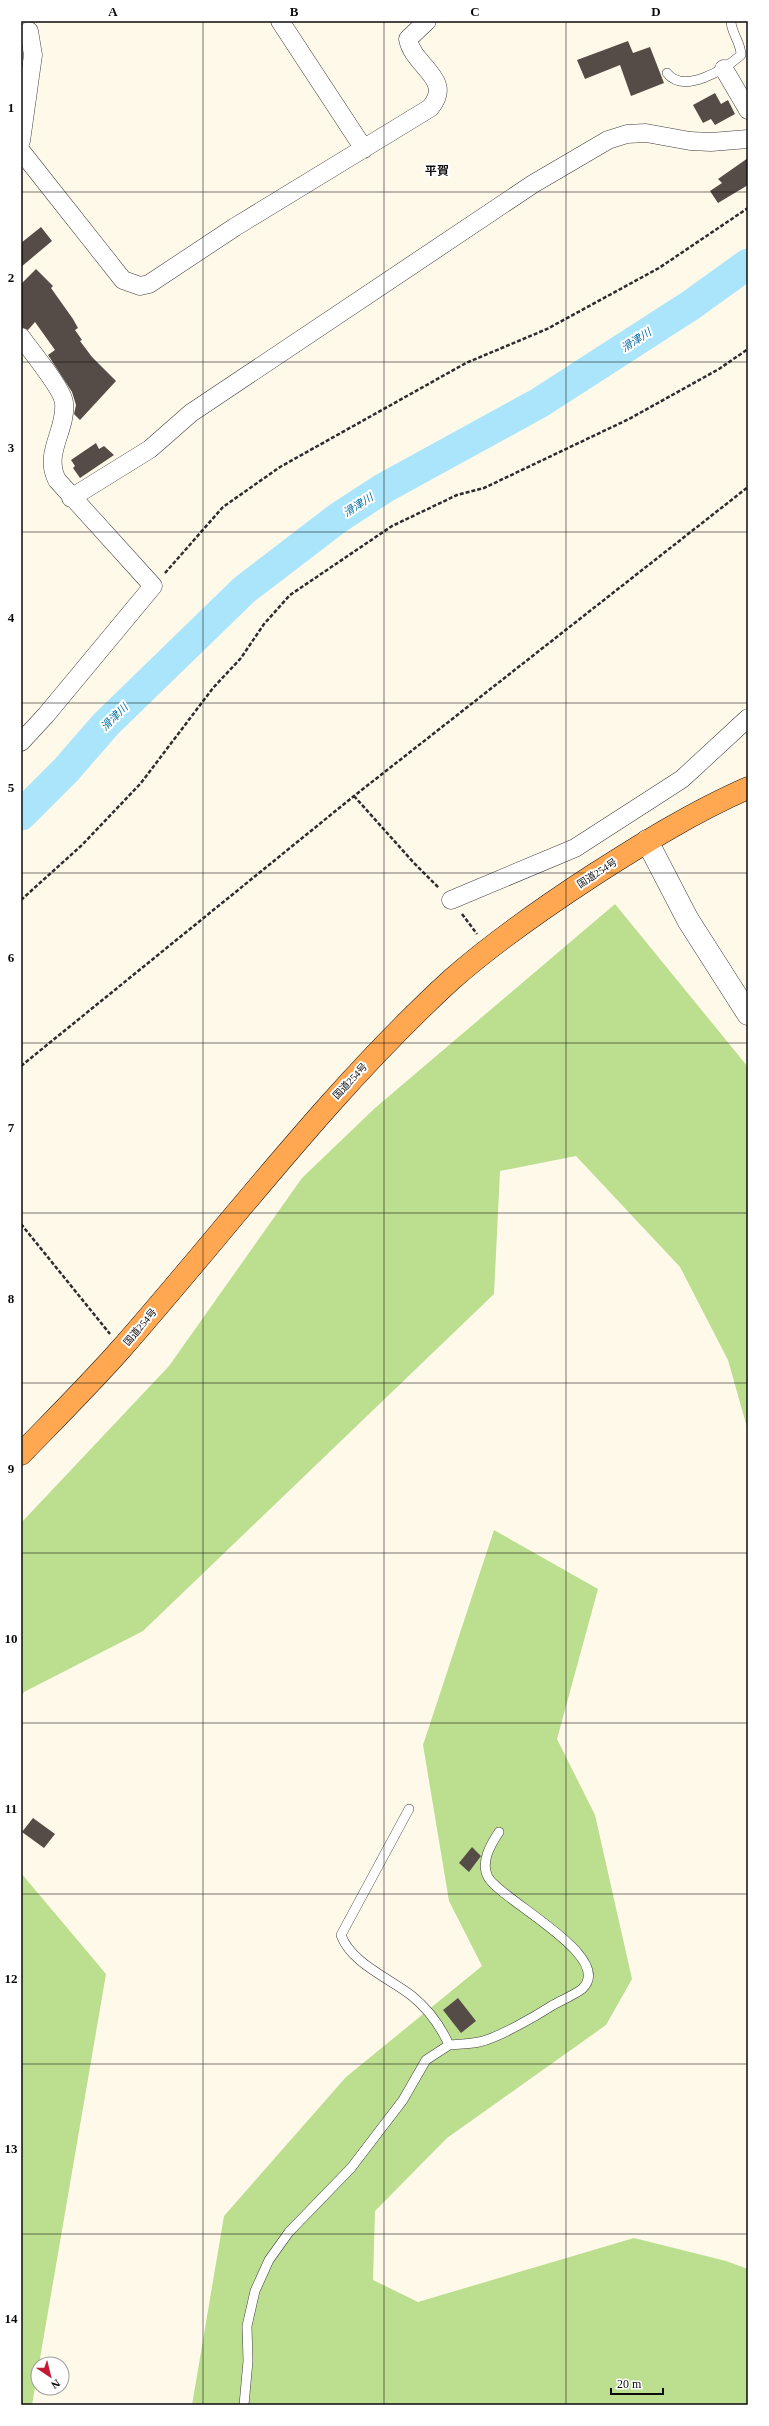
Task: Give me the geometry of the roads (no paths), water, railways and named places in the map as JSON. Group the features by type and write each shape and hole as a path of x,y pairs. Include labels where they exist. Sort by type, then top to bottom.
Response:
{"highway":[{"name":"国道254号","path":"21,1454 121,1349 322,1111 452,979 489,949 567,892 647,841 694,814 748,788"}],"street":[{"path":"280,21 364,149"},
{"path":"21,151 124,280 140,286 149,284 234,227 430,108 438,99 440,90 436,81 410,46 408,39 427,21"},
{"path":"21,141 33,55 29,31"},
{"path":"724,69 748,110"},
{"path":"71,498 150,449 190,413 533,184 608,140 627,134 646,133 690,141 711,142 748,139"},
{"path":"21,337 60,391 64,402 64,417 53,452 52,470 71,498 153,586 46,715 21,742"},
{"path":"451,900 575,848 672,787 748,718"},
{"path":"647,841 688,920 748,1014"}],"lane":[{"path":"667,73 671,79 684,82 709,76 724,69 741,55 741,47 731,26 731,21"},
{"path":"409,1810 341,1935 349,1950 413,1997 441,2028 449,2045"},
{"path":"244,2405 248,2361 247,2326 255,2290 269,2260 290,2232 350,2168 403,2100 426,2060 449,2045 480,2042 534,2017 582,1988 587,1980 588,1966 577,1949 500,1889 488,1877 485,1865 490,1846 499,1832"}],"waterway":[{"name":"滑津川","path":"21,815 66,770 106,724 244,590 338,518 384,488 539,403 691,305 748,264"}],"district":[{"name":"平賀","path":"437,171"}]}
